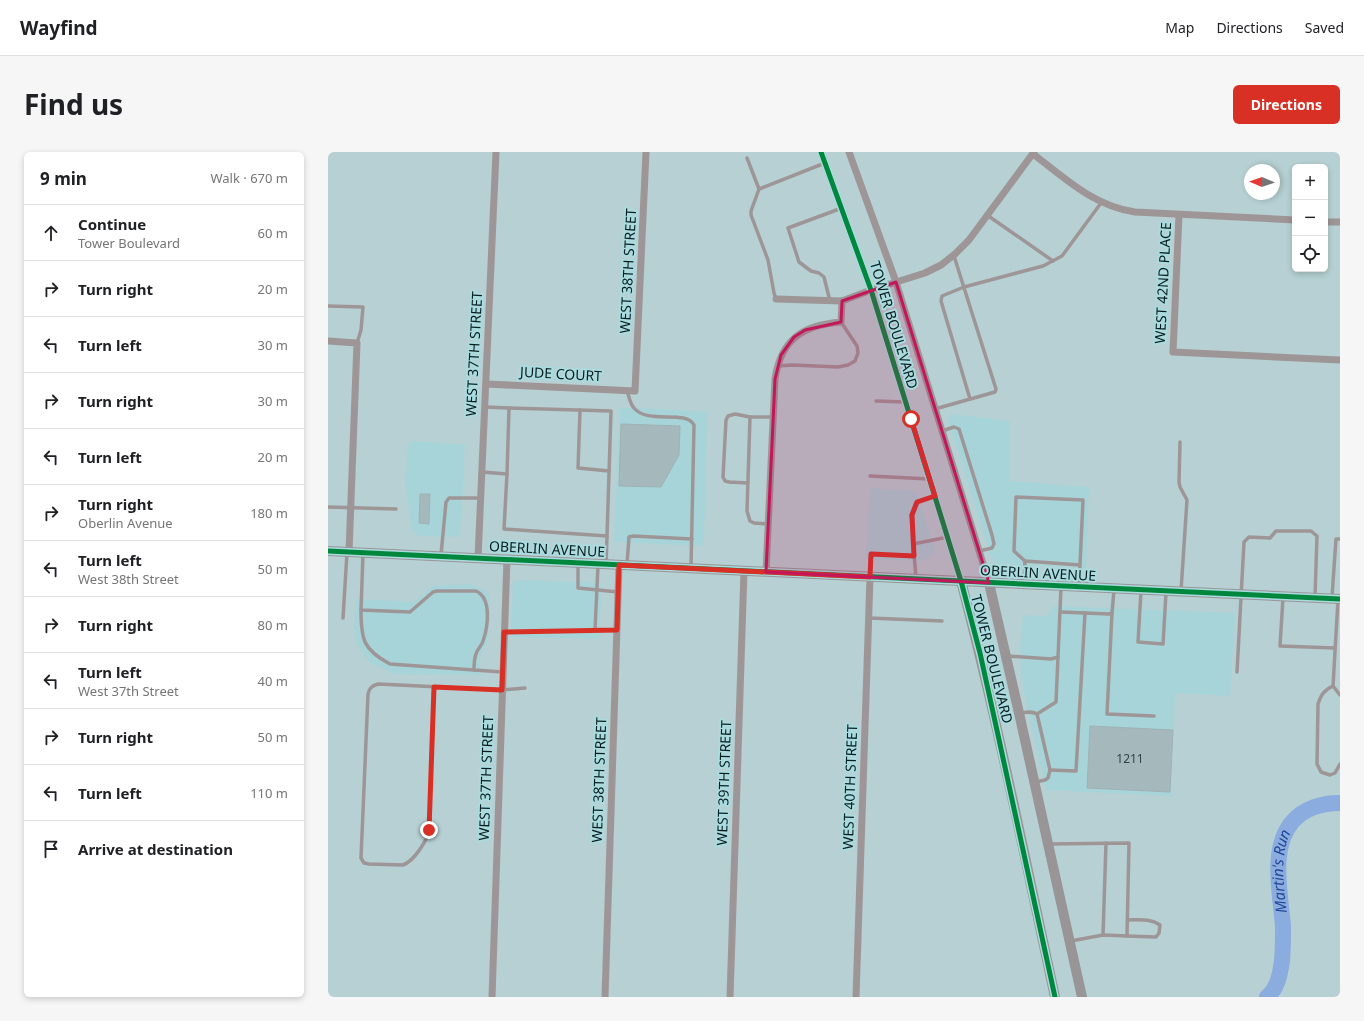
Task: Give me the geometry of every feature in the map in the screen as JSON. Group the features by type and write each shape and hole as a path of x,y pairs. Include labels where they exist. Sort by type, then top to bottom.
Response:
{"street":[{"name":"WEST 37TH STREET","path":"478,558 496,152"},
{"name":"WEST 38TH STREET","path":"636,391 646,152"},
{"name":"TOWER BOULEVARD","path":"821,152 871,290 961,581 980,653 1055,997"},
{"name":"TOWER BOULEVARD","path":"849,152 896,282 989,582 1082,997"},
{"path":"776,298 842,301 933,269 954,256 965,244 1034,153 1082,191 1101,203 1116,208 1135,212 1179,215 1292,220"},
{"name":"WEST 42ND PLACE","path":"1179,215 1173,352 1340,360"},
{"path":"1328,222 1340,222"},
{"path":"766,572 773,417 777,366 782,355 794,337 815,325 841,322 842,301"},
{"path":"328,341 357,344 348,552"},
{"name":"JUDE COURT","path":"486,384 636,391"},
{"name":"OBERLIN AVENUE","path":"328,551 1337,599"},
{"name":"WEST 37TH STREET","path":"492,997 507,559"},
{"name":"WEST 38TH STREET","path":"605,997 618,592 623,565"},
{"name":"WEST 39TH STREET","path":"730,997 744,571"},
{"name":"WEST 40TH STREET","path":"856,997 870,577"}],"lane":[{"path":"748,158 759,189 751,215 768,260 776,298"},
{"path":"759,189 825,164"},
{"path":"970,399 941,301 942,296 964,287 1043,266 1062,256 1101,203"},
{"path":"830,301 824,277 819,272 811,271 799,262 788,228 842,208"},
{"path":"987,214 1053,261"},
{"path":"935,409 995,392 996,389 954,256"},
{"path":"328,306 363,307 361,330 357,344"},
{"path":"777,366 792,365 838,367 848,365 855,361 858,353 857,346 841,322"},
{"path":"627,391 632,407 640,414 656,417 687,418 692,421 694,425 691,568"},
{"path":"876,401 906,402"},
{"path":"485,407 610,411 607,536 597,591 595,630"},
{"path":"509,408 504,529 607,536"},
{"path":"580,410 578,468 609,471"},
{"path":"748,483 729,482 725,481 723,477 726,420 728,416 735,414 750,417 773,417"},
{"path":"750,417 748,518 754,523 768,524"},
{"path":"942,431 954,427 959,429 990,528 994,544 992,548 979,551"},
{"path":"1180,442 1179,482 1186,500 1181,592"},
{"path":"482,472 507,474"},
{"path":"870,476 930,479"},
{"path":"916,579 912,515 917,502 935,496"},
{"path":"1079,587 1083,500 1016,497 1014,551 1025,561 1080,565"},
{"path":"441,556 447,500 449,498 481,498"},
{"path":"328,507 396,509"},
{"path":"1237,672 1244,542 1249,537 1270,538 1276,531 1311,531 1317,536 1315,598"},
{"path":"623,565 629,537 692,539"},
{"path":"914,544 948,537"},
{"path":"1340,539 1336,539 1337,599 1333,686 1340,695"},
{"path":"342,618 348,552"},
{"path":"362,552 361,610 363,637 370,651 380,659 390,664 503,672"},
{"path":"870,577 871,554 914,556"},
{"path":"1024,584 1025,561"},
{"path":"578,563 578,588 618,592"},
{"path":"1037,714 1056,702 1061,586"},
{"path":"1114,589 1107,714 1154,716"},
{"path":"361,610 410,612 437,590 476,591 480,593 485,601 486,630 483,643 477,650 475,656 474,670"},
{"path":"1141,590 1138,642 1163,644 1166,591"},
{"path":"1283,596 1280,646 1335,648"},
{"path":"1061,612 1112,613"},
{"path":"1050,770 1076,771 1085,613"},
{"path":"869,618 942,622"},
{"path":"504,632 617,630"},
{"path":"1006,656 1051,659 1058,657"},
{"path":"434,687 428,837 411,860 407,863 396,865 364,863 361,858 369,690 378,684 502,690 525,688"},
{"path":"1333,686 1326,689 1320,696 1318,704 1317,764 1321,772 1330,775 1335,773 1340,764"},
{"path":"1019,713 1034,712 1037,714"},
{"path":"1034,782 1048,778 1050,770 1037,714"},
{"path":"1103,935 1106,843"},
{"path":"1048,844 1129,843 1127,936"},
{"path":"1070,941 1103,935 1156,937 1159,933 1160,925 1156,922 1147,920 1128,920"}],"highlighted area":[{"path":"896,282 989,583 766,572 775,379 781,355 794,337 805,330 841,322 842,301"}],"shaded area":[{"path":"620,408 707,412 704,546 614,542"},
{"path":"952,414 1010,421 1009,481 1089,487 1086,568 996,563 990,554 948,418"},
{"path":"412,441 465,445 460,537 419,536 412,531 405,480 408,445"},
{"path":"870,488 916,491 936,552 922,561 866,559"},
{"path":"521,580 602,583 599,639 511,637 513,582"},
{"path":"469,584 484,589 489,595 488,641 480,657 480,675 395,674 369,662 357,644 354,628 356,599 415,602 432,586"},
{"path":"1054,606 1235,613 1230,696 1175,693 1171,796 1046,790 1023,688 1020,649 1023,615 1047,616"}],"building":[{"path":"621,424 680,426 679,455 661,487 619,486"},
{"path":"420,494 430,494 429,524 419,523"},
{"path":"1090,726 1173,730 1170,792 1087,788"}],"waterway":[{"name":"Martin's Run","path":"1267,997 1276,985 1282,961 1283,927 1278,872 1281,844 1293,821 1303,812 1321,805 1340,803"}],"cycle path":[{"path":"821,152 871,290 961,581 980,653 1055,997"},
{"path":"328,551 1340,599"}],"route":[{"path":"429,830 434,687 502,690 504,632 617,630 619,565 870,577 871,554 914,556 912,515 917,502 935,496 911,419"}]}
